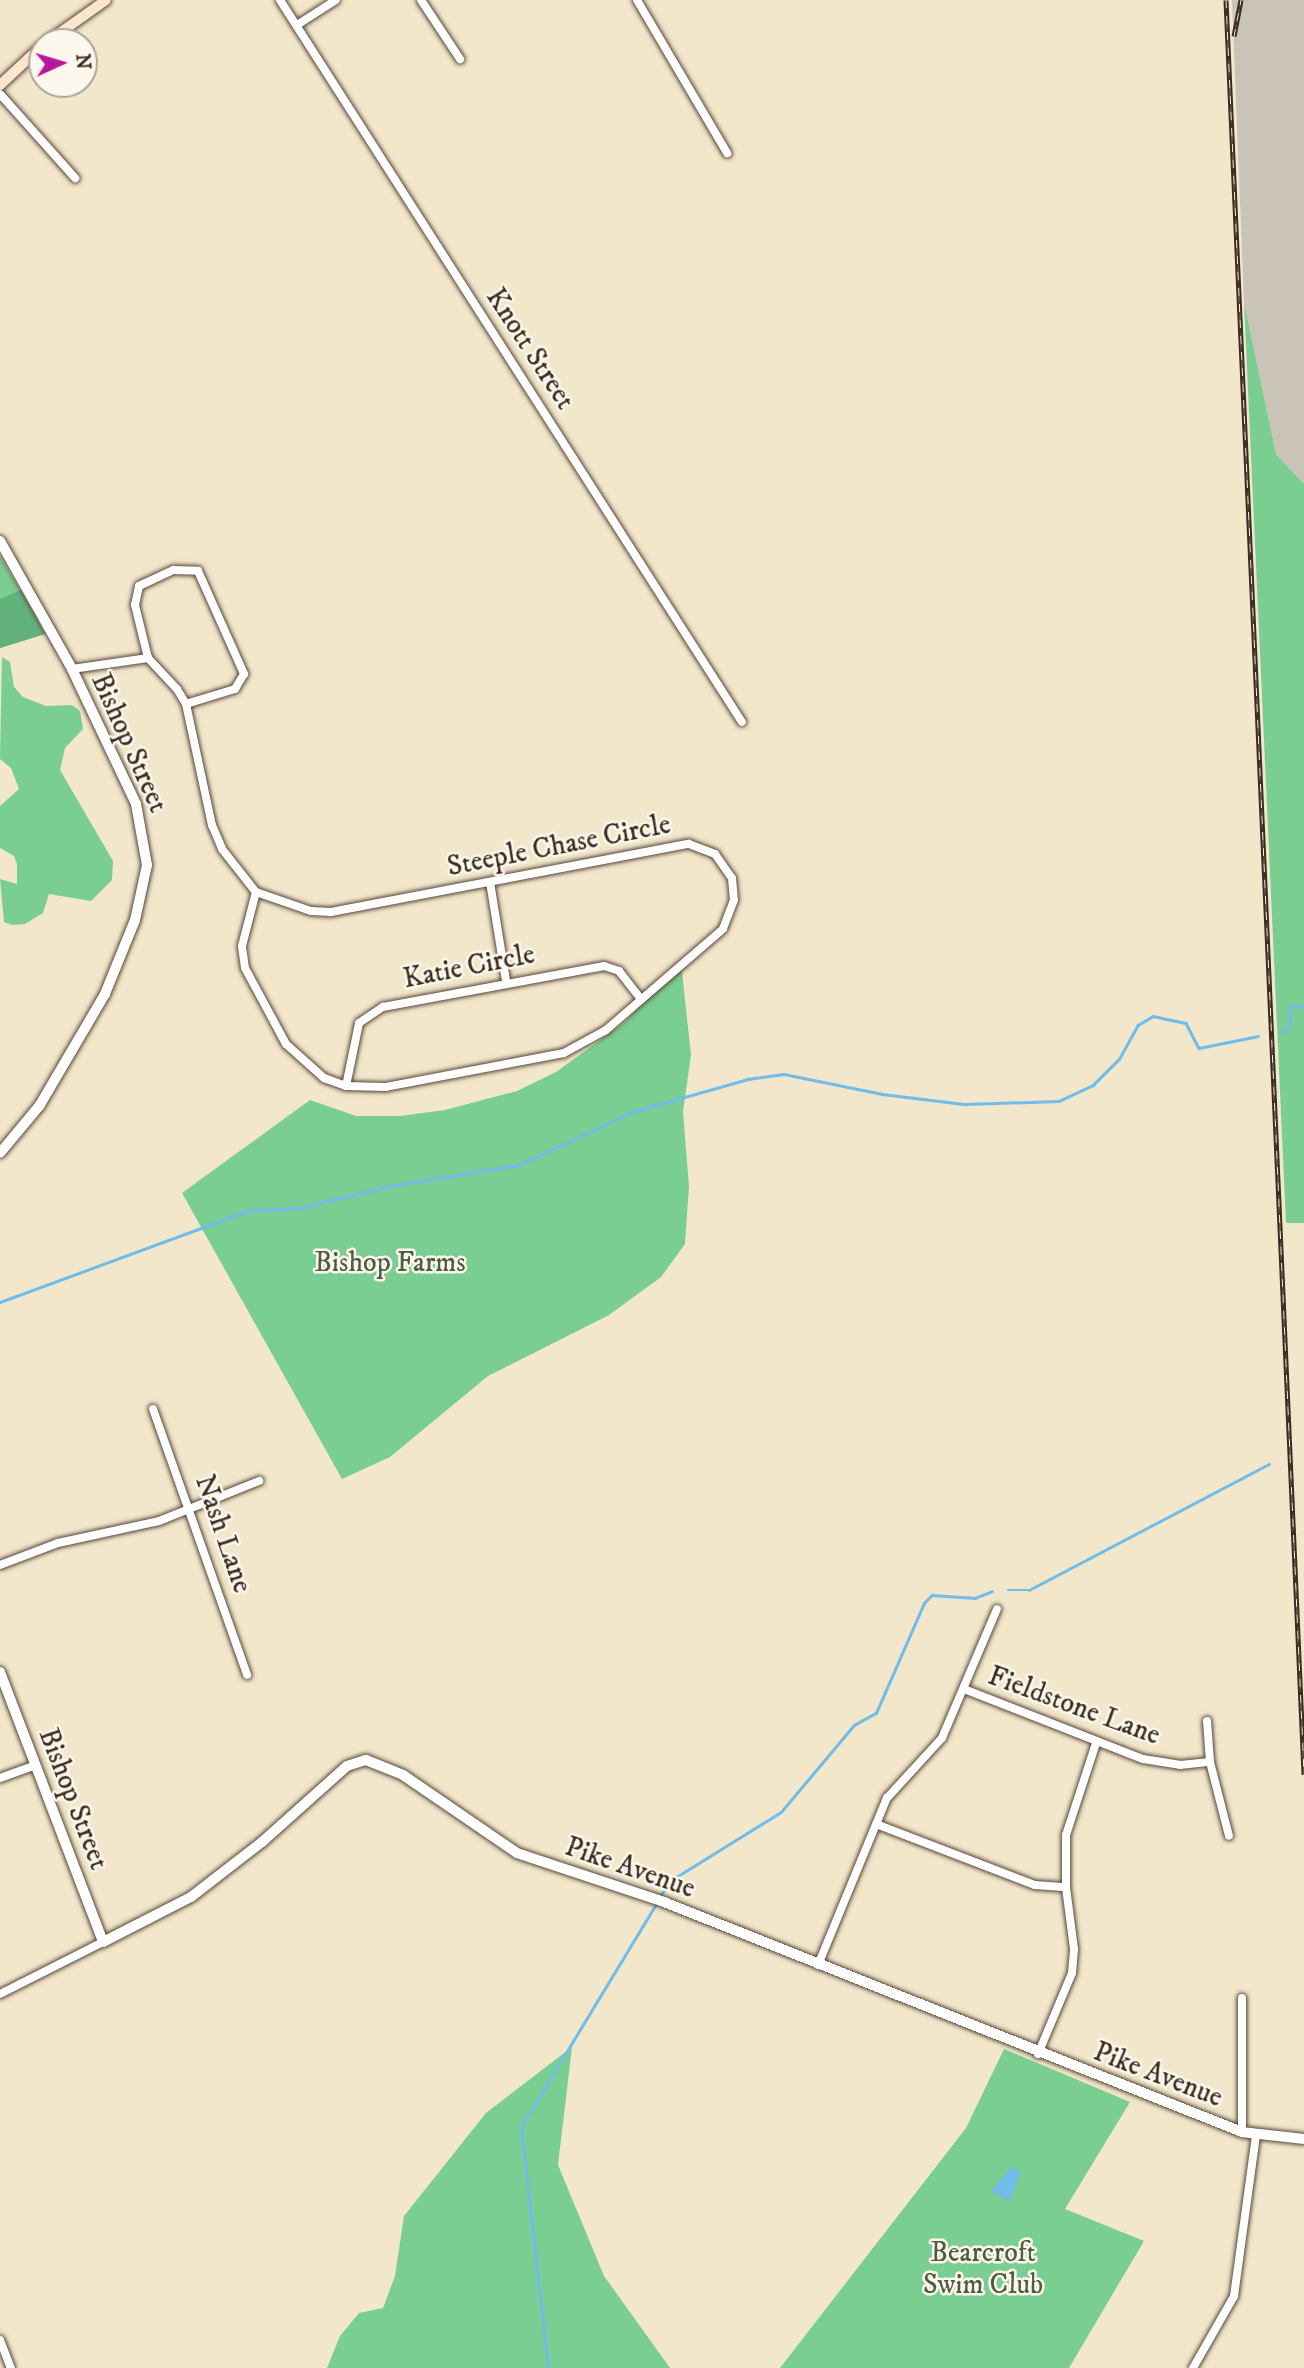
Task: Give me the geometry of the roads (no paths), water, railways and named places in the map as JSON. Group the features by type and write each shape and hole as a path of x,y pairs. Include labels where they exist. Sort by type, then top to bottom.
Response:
{"main road":[{"path":"67,28 106,0"},
{"path":"0,85 28,59"}],"street":[{"name":"Knott Street","path":"280,0 742,722"},
{"path":"297,25 336,0"},
{"path":"421,0 460,59"},
{"path":"636,0 727,153"},
{"path":"0,94 75,178"},
{"name":"Bishop Street","path":"0,541 72,669 136,804 147,865 135,920 105,994 40,1105 0,1153"},
{"path":"186,704 235,689 244,674 205,579 198,570 174,570 139,586 135,605 148,657 186,704 212,825 222,849 256,892"},
{"path":"72,669 148,657"},
{"name":"Steeple Chase Circle","path":"677,845 703,847 715,855 732,878 731,914 707,944 606,1030 564,1053 386,1087 346,1086 324,1078 303,1063 286,1044 252,988 242,946 256,892 298,908 331,912 677,845"},
{"path":"489,883 506,981"},
{"name":"Katie Circle","path":"346,1086 353,1036 368,1014 506,981 612,967 641,999"},
{"name":"Nash Lane","path":"153,1409 191,1510 247,1675"},
{"path":"0,1565 58,1543 132,1529 191,1510 259,1481"},
{"path":"818,1965 887,1798 942,1738 998,1609"},
{"name":"Bishop Street","path":"0,1672 103,1941"},
{"name":"Fieldstone Lane","path":"964,1689 1096,1743 1160,1762 1210,1762"},
{"path":"1208,1721 1210,1762 1228,1836"},
{"path":"1038,2054 1072,1973 1074,1949 1066,1887 1066,1835 1096,1743"},
{"name":"Pike Avenue","path":"0,1994 191,1897 262,1842 347,1766 366,1760 403,1775 517,1853 659,1900 1038,2054 1242,2132 1256,2136 1304,2138"},
{"path":"0,1778 36,1765"},
{"path":"877,1824 1035,1885 1066,1887"},
{"path":"1242,1998 1242,2132"},
{"path":"1193,2368 1227,2313 1236,2287 1256,2136"},
{"path":"0,2340 11,2368"}],"water":[{"path":"1012,2167 1021,2172 1010,2201 991,2191"}],"waterway":[{"path":"1282,1032 1289,1027 1290,1006 1304,1007"},
{"path":"0,1302 247,1211 299,1208 395,1185 519,1165 632,1112 748,1079 784,1074 882,1094 965,1104 1059,1101 1093,1085 1119,1059 1138,1025 1153,1016 1186,1023 1199,1048 1258,1036"},
{"path":"1008,1590 1029,1590 1269,1464"},
{"path":"660,1896 673,1879 781,1812 854,1725 876,1713 924,1603 932,1595 975,1598 992,1591"},
{"path":"548,2368 521,2127 657,1902"}],"railway":[{"path":"1226,0 1304,1774"},
{"path":"1234,36 1241,0"}],"park label":[{"name":"Bishop Farms","path":"390,1263"},
{"name":"Bearcroft Swim Club","path":"983,2269"}]}
